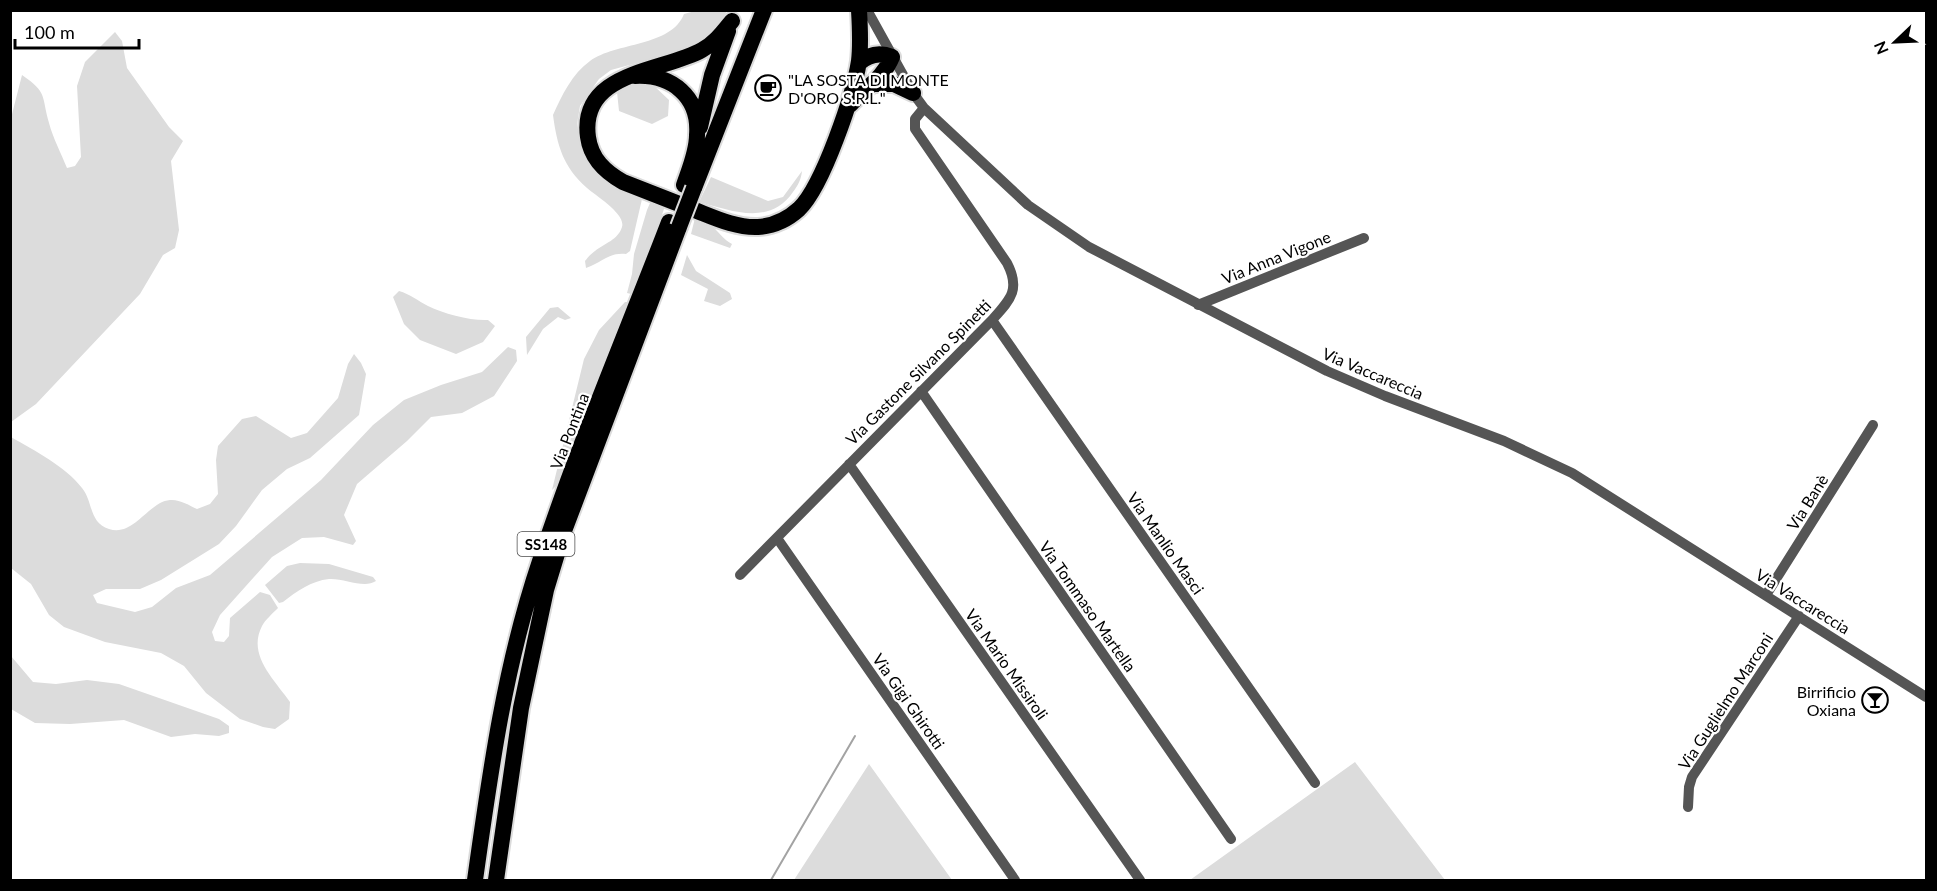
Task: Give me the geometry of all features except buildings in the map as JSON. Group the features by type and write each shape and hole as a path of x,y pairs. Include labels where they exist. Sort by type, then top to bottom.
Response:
{"highway":[{"name":"Via Pontina","path":"689,187 753,10"},
{"name":"Via Pontina","path":"475,880 508,676 539,561 689,187 764,10"},
{"path":"734,16 717,39 702,50 625,77 611,85 600,96 589,116 589,142 600,165 624,182 725,222 760,227 777,223 792,215 804,203 816,184 848,108 859,63 861,39 859,10"},
{"path":"689,187 712,75 734,16"},
{"path":"848,108 863,91 875,84 886,71 892,57 875,54 859,63"},
{"path":"625,77 659,77 675,85 692,107 698,136"},
{"path":"875,84 894,84 913,93"},
{"name":"Via Pontina","path":"496,880 520,708 546,590 564,531 674,225"}],"street":[{"name":"Via Vaccareccia","path":"867,10 892,57 924,108 1020,198 1053,224 1111,260 1351,382 1492,436 1552,463 1601,490 1926,697"},
{"name":"Via Gastone Silvano Spinetti","path":"740,574 992,320 1012,294 1014,285 1011,272 915,129 915,118 924,108"},
{"name":"Via Anna Vigone","path":"1198,305 1364,238"},
{"name":"Via Manlio Masci","path":"992,320 1315,783"},
{"name":"Via Tommaso Martella","path":"921,391 1231,838"},
{"name":"Via Banè","path":"1766,595 1873,425"},
{"name":"Via Mario Missiroli","path":"849,464 1140,880"},
{"name":"Via Gigi Ghirotti","path":"777,538 1015,880"},
{"name":"Via Guglielmo Marconi","path":"1688,807 1692,777 1799,616"}],"shaded area":[{"path":"695,11 727,11 712,32 692,48 611,70 599,79 580,106 577,124 584,152 639,192 642,199 630,251 626,254 610,256 586,268 585,261 618,235 622,222 615,211 572,172 559,146 553,115 573,79 590,61 614,50 642,43 667,33 677,25 684,14"},
{"path":"115,32 122,41 127,68 169,127 183,141 171,161 179,230 175,248 163,255 140,294 36,404 11,422 10,122 22,75 36,86 42,95 51,129 67,168 75,166 81,157 77,86 85,62"},
{"path":"651,83 669,100 668,116 652,124 619,111 617,92 627,85"},
{"path":"802,171 793,192 784,203 773,209 750,213 737,212 699,202 711,177 768,201 783,197"},
{"path":"667,200 635,295 627,293 634,254 647,210 650,203"},
{"path":"695,218 711,225 732,244 730,248 691,234"},
{"path":"687,255 696,271 730,293 732,299 720,306 704,301 708,289 681,275"},
{"path":"399,291 442,312 488,320 495,326 483,342 456,354 420,340 404,324 393,297"},
{"path":"625,302 631,302 559,483 552,490 584,359 599,330"},
{"path":"558,307 571,318 565,320 558,317 543,329 527,355 526,337 550,308"},
{"path":"508,347 516,350 517,361 494,396 462,413 431,417 357,484 344,515 356,541 353,545 324,537 302,538 272,557 220,615 212,632 215,641 224,642 229,636 230,618 260,592 270,595 278,608 262,626 258,637 260,657 264,666 290,702 289,719 275,729 240,719 206,693 184,666 161,653 105,642 64,627 49,615 31,584 11,568 11,437 67,473 82,488 98,522 109,529 118,530 133,524 162,502 177,500 197,509 210,504 218,494 216,460 218,446 242,419 256,416 291,438 307,433 338,398 348,364 354,354 361,363 366,374 359,415 310,458 287,469 262,490 236,526 219,544 161,580 140,589 106,589 93,595 97,603 135,612 152,607 176,588 210,575 321,480 373,425 404,400 482,372"},
{"path":"300,563 329,564 373,577 376,581 360,584 335,579 322,580 305,587 279,603 265,585 287,566"},
{"path":"11,656 33,682 56,684 87,680 119,684 219,719 229,726 229,733 219,736 195,734 171,737 124,720 70,724 35,723 11,709"},
{"path":"1355,762 1445,880 1190,880"},
{"path":"869,764 952,880 794,880"}],"waterway":[{"path":"771,880 855,736"}],"place":[{"name":"\"LA SOSTA DI MONTE D'ORO S.R.L.\"","path":"768,88"},
{"name":"Birrificio Oxiana","path":"1875,700"}]}
